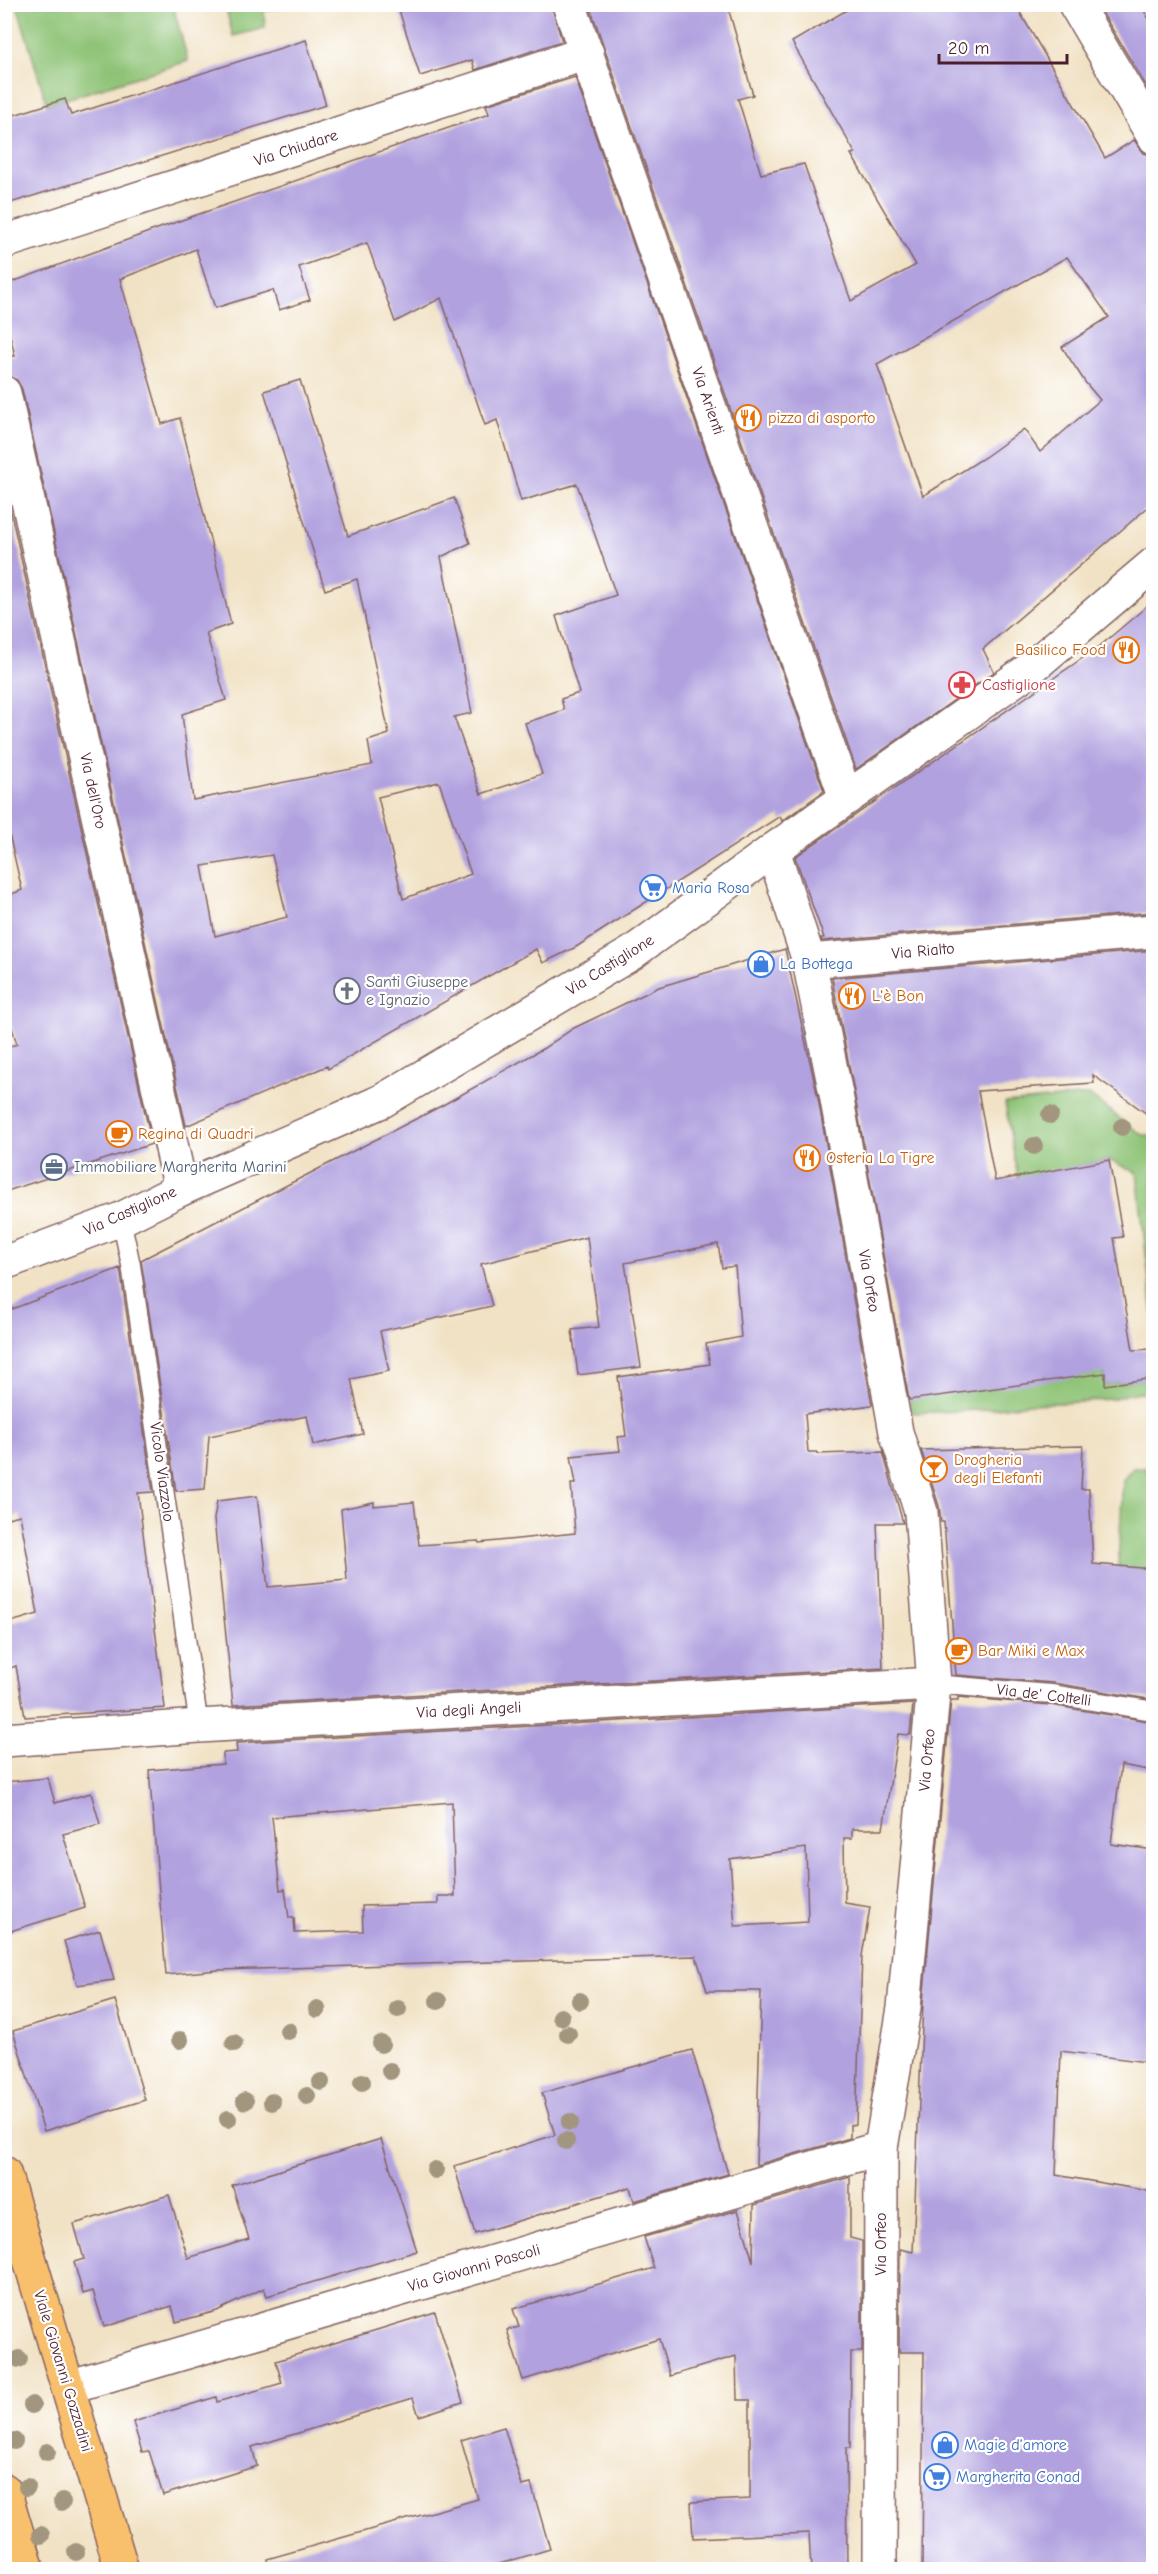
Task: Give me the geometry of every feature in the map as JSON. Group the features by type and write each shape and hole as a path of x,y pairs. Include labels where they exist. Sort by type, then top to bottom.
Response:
{"main road":[{"name":"Viale Giovanni Gozzadini","path":"4,2173 122,2570"},
{"path":"4,2490 28,2570"}],"street":[{"name":"Via Arienti","path":"570,4 846,798"},
{"path":"1076,4 1154,137"},
{"name":"Via Chiudare","path":"4,242 587,53"},
{"name":"Via dell'Oro","path":"4,393 181,1189"},
{"name":"Via Castiglione","path":"4,1263 121,1219 181,1189 382,1101 633,953 773,850 1030,669 1154,564"},
{"path":"773,850 809,961"},
{"name":"Via Rialto","path":"809,961 1154,931"},
{"name":"Via Orfeo","path":"809,961 838,1106 896,1432 921,1512 934,1684 904,2008 881,2148 879,2570"},
{"name":"Via degli Angeli","path":"4,1740 199,1725 934,1684"},
{"name":"Via Giovanni Pascoli","path":"68,2387 881,2148"}],"lane":[{"name":"Vicolo Viazzolo","path":"121,1219 131,1265 199,1725"},
{"name":"Via de' Coltelli","path":"934,1684 1050,1694 1154,1711"}],"green space":[{"path":"225,4 293,5 264,11 265,28 233,36"},
{"path":"17,5 173,5 188,61 47,105"},
{"path":"1089,1095 1142,1135 1153,1135 1153,1315 1137,1173 1109,1160 1018,1178 1005,1103"},
{"path":"1104,1352 1105,1385 1153,1378 1153,1392 1085,1402 912,1413 909,1400"},
{"path":"1133,1468 1146,1468 1153,1472 1153,1572 1118,1566 1123,1480"}],"building":[{"path":"397,4 551,4 562,41 475,70 472,60 420,76"},
{"path":"589,4 727,4 753,95 738,99 761,174 804,164 851,301 916,265 851,154 855,153 792,42 857,4 1015,4 1105,158 1134,140 1144,153 1154,156 1154,502 983,649 994,672 856,769","holes":["1067,257 1109,317 1062,347 1100,400 1040,452 1024,429 923,496 877,364"]},
{"path":"1097,4 1140,4 1154,27 1154,99"},
{"path":"306,40 326,105 4,205 4,118 65,99 71,115"},
{"path":"575,77 824,791 782,821 780,816 576,947 543,963 536,949 328,1069 327,1066 186,1126 22,389 17,380 4,375 4,357 15,356 4,310 4,285 179,221 489,114 486,105","holes":["367,243 395,322 441,298 485,425 497,420 521,501 577,484 616,595 556,616 579,693 561,699 564,710 525,723 542,774 481,794 454,717 472,713 441,557 470,543 454,498 348,536 300,380 264,391 325,590 357,579 389,734 368,741 372,765 193,800 182,714 226,700 206,633 231,624 180,418 162,424 120,279 196,249 215,308 273,290 279,310 310,300 299,267","439,782 471,874 403,899 378,797","272,855 287,917 215,936 202,866"]},
{"path":"4,482 152,1144 4,1192 4,1048 17,1044 4,1002 4,897 22,890 4,812"},
{"path":"1154,600 1154,912 822,941 821,938 824,938 795,857 1100,646"},
{"path":"785,949 818,1098 872,1405 805,1414 808,1452 817,1452 817,1454 883,1452 903,1523 877,1523 883,1668 233,1705 214,1519 217,1501 257,1496 268,1587 347,1580 341,1509 374,1502 374,1506 414,1502 419,1545 478,1541 479,1543 575,1533 571,1484 576,1484 571,1456 620,1451 618,1437 626,1436 618,1377 710,1364 706,1344 741,1337 735,1266 722,1268 718,1244 625,1263 641,1367 578,1375 572,1330 599,1327 587,1237 481,1264 492,1306 380,1331 389,1371 351,1379 363,1434 313,1445 307,1416 209,1436 205,1489 176,1491 141,1260 443,1105 544,1048 574,1028 659,987"},
{"path":"1154,950 1154,1119 1093,1075 1094,1083 978,1091 995,1181 1109,1160 1123,1237 1114,1238 1133,1350 1154,1349 1154,1378 1105,1385 1105,1373 909,1400 832,978"},
{"path":"120,1268 153,1492 138,1493 165,1708 25,1717 16,1666 4,1670 4,1624 38,1614 20,1515 4,1519 4,1312"},
{"path":"1083,1446 1081,1489 1089,1489 1093,1564 1154,1569 1154,1700 1053,1683 956,1675 944,1522 941,1522 939,1506 921,1450"},
{"path":"958,1697 1050,1705 1154,1722 1154,1771 1121,1765 1111,1844 1154,1850 1154,2063 1061,2051 1056,2175 1154,2192 1154,2570 922,2570 924,2352 899,2352 900,2249 913,2252 923,2002 951,1700 958,1700"},
{"path":"913,1704 910,1735 898,1734 883,1829 852,1829 852,1838 844,1838 845,1903 870,1907 862,1956 856,2124 850,2125 850,2138 756,2165 761,1991 707,1991 696,1956 218,1970 166,1975 149,1770 223,1764 223,1753 237,1752 236,1743","holes":["452,1802 455,1896 438,1896 438,1904 362,1906 363,1931 295,1933 294,1918 289,1918 285,1889 280,1890 272,1817","806,1848 808,1922 735,1926 730,1859"]},
{"path":"48,1778 55,1803 91,1793 100,1824 63,1834 85,1908 4,1933 4,1782"},
{"path":"100,1930 114,1980 77,1985 64,1941"},
{"path":"115,2000 145,2100 44,2131 13,2031"},
{"path":"692,2050 728,2174 634,2201 630,2187 475,2234 454,2166 555,2135 542,2093"},
{"path":"381,2139 417,2251 267,2296 264,2288 217,2311 176,2322 172,2306 104,2327 93,2291 83,2294 74,2262 84,2259 74,2224 169,2195 188,2258 249,2239 232,2185"},
{"path":"850,2177 850,2238 862,2241 862,2352 851,2352 850,2448 846,2448 847,2570 811,2570 809,2533 693,2538 691,2502 750,2499 750,2400 737,2400 736,2356 670,2376 659,2339 523,2380 507,2330 519,2327 513,2309 654,2268 644,2237 738,2210 753,2262 754,2205"},
{"path":"435,2312 463,2402 419,2416 413,2398 252,2447 257,2466 163,2495 149,2451 142,2452 133,2422 216,2397 217,2402 282,2383 276,2361"},
{"path":"504,2427 522,2486 531,2484 550,2549 479,2570 268,2570 267,2559 478,2499 461,2440"}],"place":[{"name":"pizza di asporto","path":"748,418"},
{"name":"Basilico Food","path":"1126,650"},
{"name":"Castiglione","path":"962,685"},
{"name":"Maria Rosa","path":"653,888"},
{"name":"La Bottega","path":"761,964"},
{"name":"Santi Giuseppe e Ignazio","path":"347,991"},
{"name":"L'è Bon","path":"852,996"},
{"name":"Regina di Quadri","path":"119,1134"},
{"name":"Osteria La Tigre","path":"807,1158"},
{"name":"Immobiliare Margherita Marini","path":"54,1167"},
{"name":"Drogheria degli Elefanti","path":"934,1469"},
{"name":"Bar Miki e Max","path":"959,1651"},
{"name":"Magie d'amore","path":"945,2445"},
{"name":"Margherita Conad","path":"937,2477"}]}
